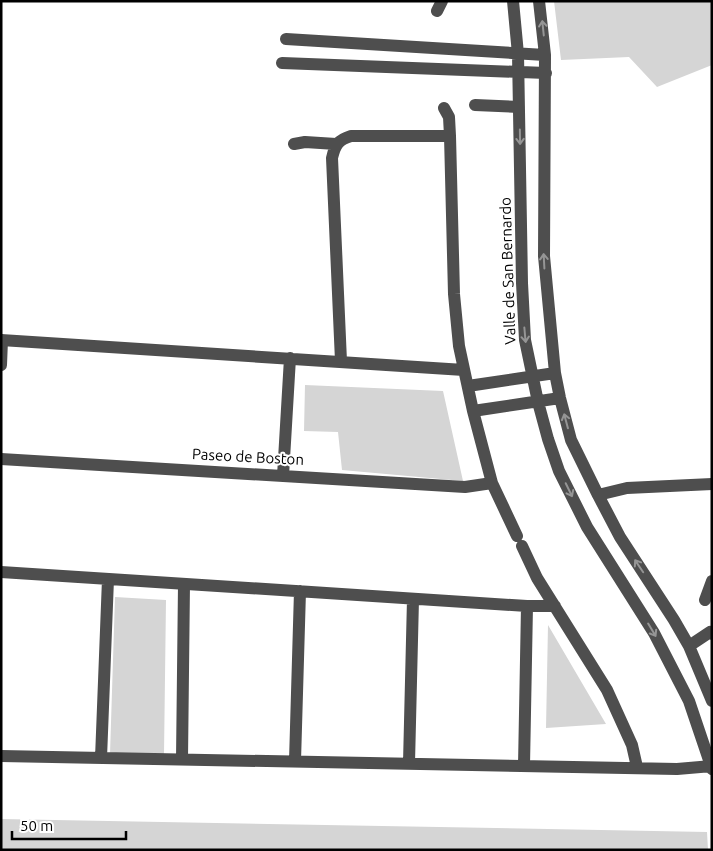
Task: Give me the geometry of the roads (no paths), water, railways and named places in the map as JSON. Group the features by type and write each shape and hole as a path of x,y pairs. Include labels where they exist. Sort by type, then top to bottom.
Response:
{"street":[{"name":"Valle de San Bernardo","path":"513,1 519,72 522,283 526,340 538,402 559,471 587,528 654,633 689,701 712,767"},
{"path":"539,1 546,73 544,256 555,373 560,398 572,440 598,495 620,537 689,646 711,698"},
{"path":"286,39 545,55"},
{"path":"282,63 546,73"},
{"path":"475,105 519,107"},
{"path":"444,108 449,117 454,294 459,346 473,411 492,483 537,578 607,690 632,745 637,768"},
{"path":"341,361 332,158 336,144 341,139 351,136 450,136"},
{"path":"294,144 305,142 336,144"},
{"path":"1,365 2,340 464,370"},
{"path":"283,476 290,358"},
{"path":"468,386 555,373"},
{"path":"473,411 560,398"},
{"name":"Paseo de Boston","path":"1,459 465,487 492,483"},
{"path":"598,495 628,488 712,484"},
{"path":"1,572 527,606 555,606"},
{"path":"101,758 108,579"},
{"path":"705,600 712,582"},
{"path":"182,759 184,584"},
{"path":"295,761 300,591"},
{"path":"409,763 413,598"},
{"path":"524,766 527,606"},
{"path":"689,646 710,632 712,634"},
{"path":"1,756 677,769 712,767"}]}
